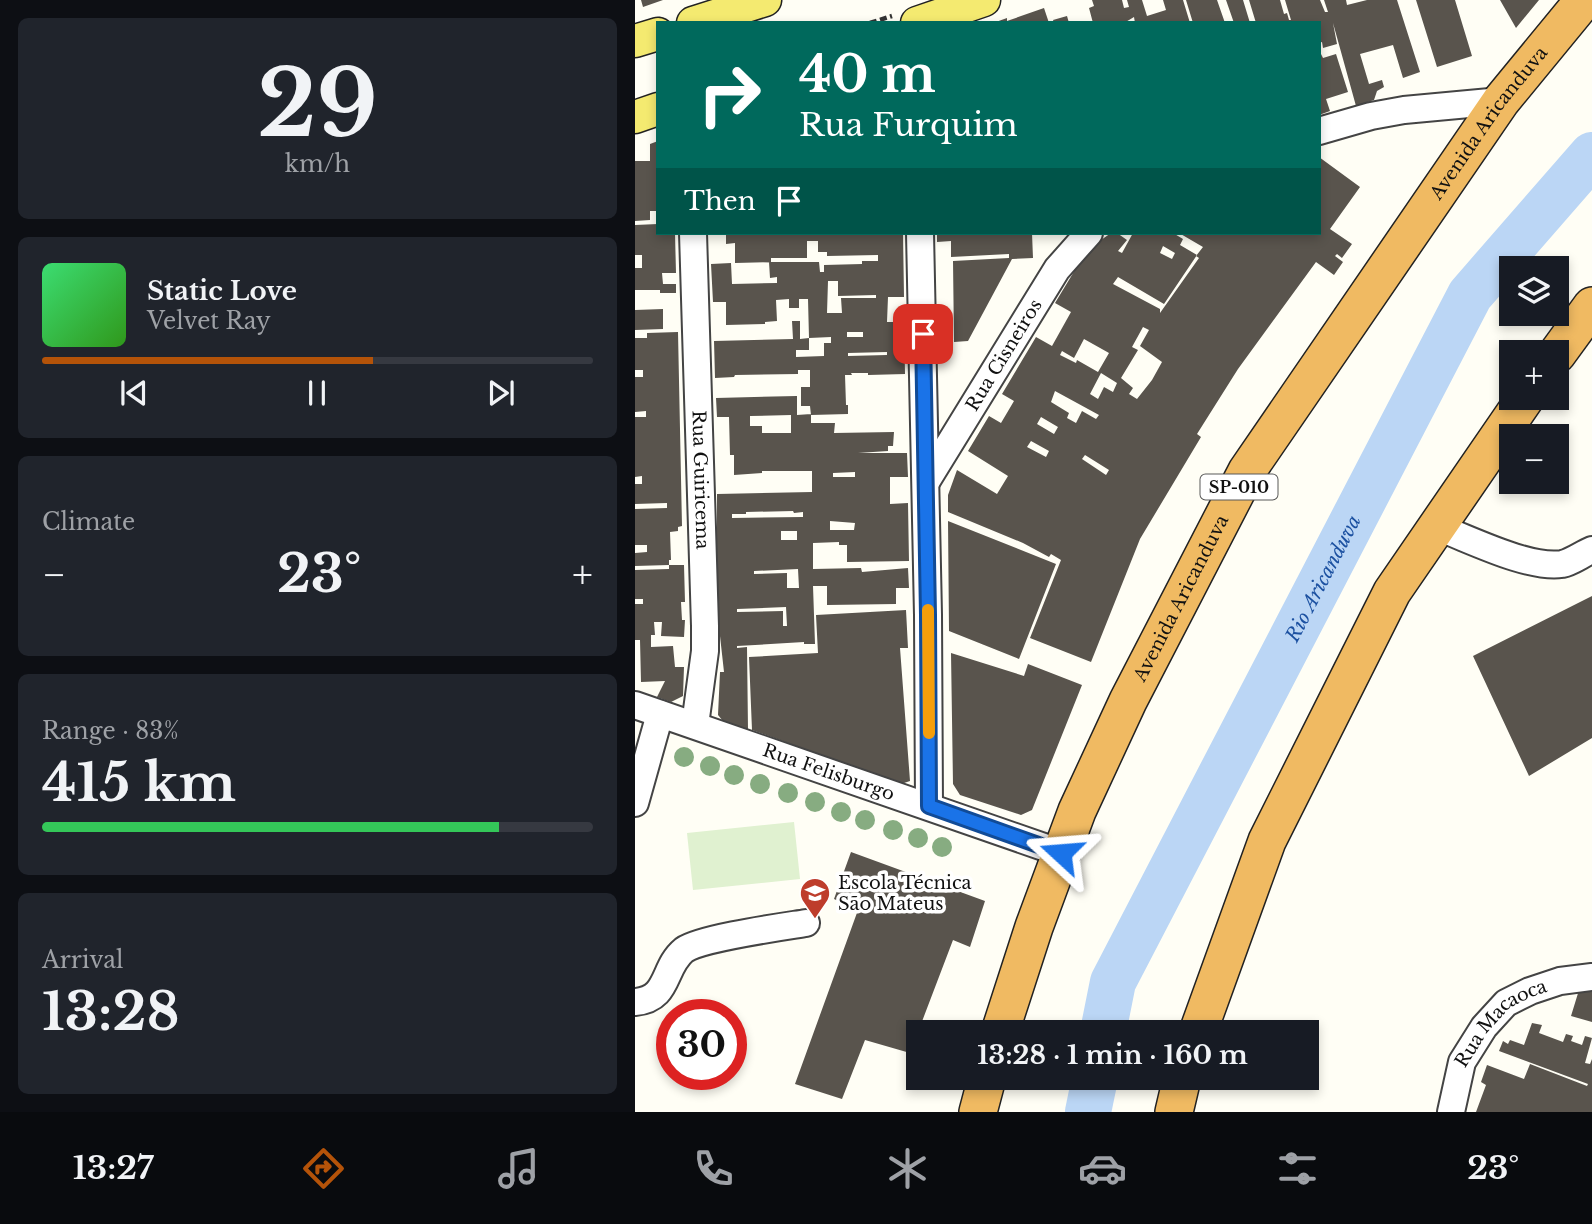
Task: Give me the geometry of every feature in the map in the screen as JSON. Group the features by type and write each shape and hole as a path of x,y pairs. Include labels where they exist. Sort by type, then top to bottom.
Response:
{"highway":[{"name":"Avenida Aricanduva","path":"1004,1020 1034,927 1077,811 1128,701 1247,471 1501,101 1584,0"},
{"path":"1567,340 1592,306"},
{"path":"1202,1020 1267,841 1392,592 1517,410"},
{"path":"977,1112 983,1090"},
{"path":"1174,1112 1179,1090"}],"main road":[{"path":"699,21 765,0"},
{"path":"923,21 984,0"},
{"path":"635,41 656,35"},
{"path":"635,117 656,109"}],"street":[{"path":"1321,130 1404,110 1501,101"},
{"name":"Rua Guiricema","path":"693,235 705,626 705,651 695,725"},
{"path":"920,235 929,806"},
{"name":"Rua Cisneiros","path":"926,482 1057,269 1087,235"},
{"path":"1437,527 1527,561 1551,565 1566,563 1592,550"},
{"name":"Rua Felisburgo","path":"635,705 1061,853"},
{"path":"635,803 660,714"},
{"path":"635,1002 647,1001 657,995 679,956 695,944 806,923"},
{"name":"Rua Macaoca","path":"1451,1112 1462,1062 1484,1027 1506,1003 1560,981 1592,977"}],"green space":[{"path":"794,822 800,879 693,890 687,833"}],"building":[{"path":"641,0 663,0 643,7"},
{"path":"1092,0 1122,0 1124,8 1129,7 1127,0 1142,0 1147,16 1166,10 1163,0 1183,0 1189,21 1135,21 1134,17 1127,21 1092,21 1089,8 1094,6"},
{"path":"1186,0 1217,0 1224,21 1192,21"},
{"path":"1226,0 1243,0 1249,21 1233,21"},
{"path":"1249,0 1280,0 1284,14 1287,13 1291,20 1285,0 1320,0 1325,12 1328,12 1324,0 1346,0 1347,5 1367,0 1397,0 1420,72 1403,78 1393,45 1360,54 1369,84 1382,80 1384,87 1377,91 1374,100 1356,106 1333,23 1337,44 1323,48 1321,21 1255,21"},
{"path":"1416,0 1455,0 1472,56 1437,67"},
{"path":"1500,0 1539,0 1516,28"},
{"path":"1044,8 1048,21 1007,21"},
{"path":"1067,16 1068,21 1053,21"},
{"path":"1321,54 1323,58 1336,54 1348,92 1326,99 1330,111 1321,114"},
{"path":"656,142 656,211 650,211 650,220 635,221 635,161 650,161 650,144"},
{"path":"1321,158 1360,187 1330,229 1352,244 1342,258 1337,254 1335,256 1343,262 1334,275 1316,262 1238,369 1197,434 1201,437 1140,539 1091,662 1030,638 1061,560 948,512 948,495 957,470 997,494 1008,476 968,451 989,416 1001,423 1014,401 1002,394 1036,337 1052,346 1071,312 1055,303 1078,265 1108,235 1120,235 1127,240 1118,251 1122,253 1132,235 1176,235 1183,239 1180,245 1197,255 1203,247 1182,235 1321,235","holes":["1163,246 1175,253 1172,259 1160,253","1196,256 1199,258 1160,313 1160,309 1113,284 1118,277 1164,304","1143,327 1149,330 1140,346 1162,362 1137,399 1129,394 1133,388 1121,378 1138,350 1132,347","1084,339 1109,353 1098,372 1077,360 1076,363 1060,355 1062,351 1074,358","1101,373 1117,383 1113,392 1104,387 1098,399 1090,394","1055,391 1099,415 1096,419 1082,411 1076,423 1067,418 1069,413 1051,402","1041,417 1058,427 1054,434 1037,424","1031,441 1049,451 1046,457 1027,447","1085,455 1109,470 1106,475 1082,459"]},
{"path":"656,224 656,235 675,235 676,273 662,273 663,284 676,284 676,293 635,290 635,268 642,268 642,255 635,255 635,225"},
{"path":"726,235 903,235 904,297 888,297 887,322 904,322 905,374 845,375 848,414 811,415 810,406 801,406 801,387 810,387 810,370 798,370 798,374 715,378 714,341 793,339 792,321 800,321 800,339 809,338 808,299 799,299 799,308 789,308 789,299 776,300 777,321 726,325 726,302 713,302 711,264 731,263 732,284 777,283 777,277 770,278 769,262 735,263 735,243 726,244","holes":["807,241 818,241 818,252 827,252 827,256 878,255 878,261 862,261 862,264 824,265 824,272 820,272 819,262 771,262 771,258 807,258","828,281 838,281 838,296 876,295 876,298 841,298 842,313 827,313","847,332 863,332 863,337 847,337","831,337 831,343 824,343 824,356 796,357 796,350 809,350 809,338","887,352 887,355 848,356 848,353"]},
{"path":"937,235 1032,235 1033,258 1012,259 968,341 954,342 953,261 1009,258 1009,254 951,257 951,241 937,242"},
{"path":"663,309 663,329 635,330 635,310"},
{"path":"678,332 682,526 678,527 678,531 670,532 669,565 635,566 635,553 647,552 647,545 635,545 635,509 667,508 667,503 635,504 635,484 642,484 642,476 635,477 635,417 646,417 646,411 635,412 635,377 643,377 643,370 635,370 635,338 647,338 647,333"},
{"path":"797,396 797,415 811,414 811,423 835,423 834,433 894,432 893,446 888,446 888,451 858,453 907,453 908,477 890,477 890,504 908,503 909,561 847,562 847,545 839,545 839,542 813,543 813,569 861,568 862,572 908,568 909,588 896,588 896,604 827,605 827,586 813,586 815,644 804,642 737,646 747,647 748,730 723,721 718,715 720,672 724,672 717,609 717,494 812,492 812,471 762,471 734,475 734,455 730,455 729,417 717,417 716,398","holes":["791,415 791,433 762,433 762,426 750,426 750,416","855,472 855,477 833,477 833,473","793,511 803,512 803,517 732,518 732,514","830,521 855,523 854,530 830,530","781,531 797,531 797,540 781,540","798,569 799,588 787,588 787,573 754,574 754,571","786,607 787,626 783,626 783,611 737,612 737,609"]},
{"path":"948,521 1056,564 1019,659 949,631"},
{"path":"669,565 684,565 685,602 681,602 682,620 685,620 684,637 661,636 662,622 654,622 655,635 651,635 651,647 673,646 675,667 684,667 683,696 671,702 657,697 665,681 641,682 640,640 635,640 635,604 643,604 643,599 635,599 635,570 669,569"},
{"path":"1592,596 1592,738 1529,776 1473,656"},
{"path":"906,610 908,648 900,648 910,781 901,784 752,730 749,657 818,653 816,615"},
{"path":"951,653 1024,676 1028,664 1082,685 1032,810 1021,815 960,795 953,784"},
{"path":"851,852 985,901 970,947 953,940 923,1020 906,1020 906,1052 865,1040 842,1099 795,1084 858,910 834,899"},
{"path":"1579,990 1592,992 1592,1022 1571,1016"},
{"path":"1532,1023 1542,1025 1539,1033 1563,1042 1566,1034 1573,1036 1571,1041 1582,1045 1585,1036 1592,1038 1585,1063 1590,1064 1592,1059 1592,1112 1476,1112 1486,1085 1481,1082 1487,1065 1524,1079 1530,1064 1587,1086 1588,1084 1499,1051 1503,1041 1508,1044 1510,1040 1524,1045"}],"waterway":[{"name":"Rio Aricanduva","path":"1105,1020 1113,982 1470,295 1592,155"},
{"name":"Rio Aricanduva","path":"1088,1112 1093,1090"}],"slow traffic":[{"path":"928,610 929,733"}],"place":[{"name":"Escola Técnica São Mateus","path":"815,920"}],"route":[{"path":"923,334 929,806 1061,853"}]}
